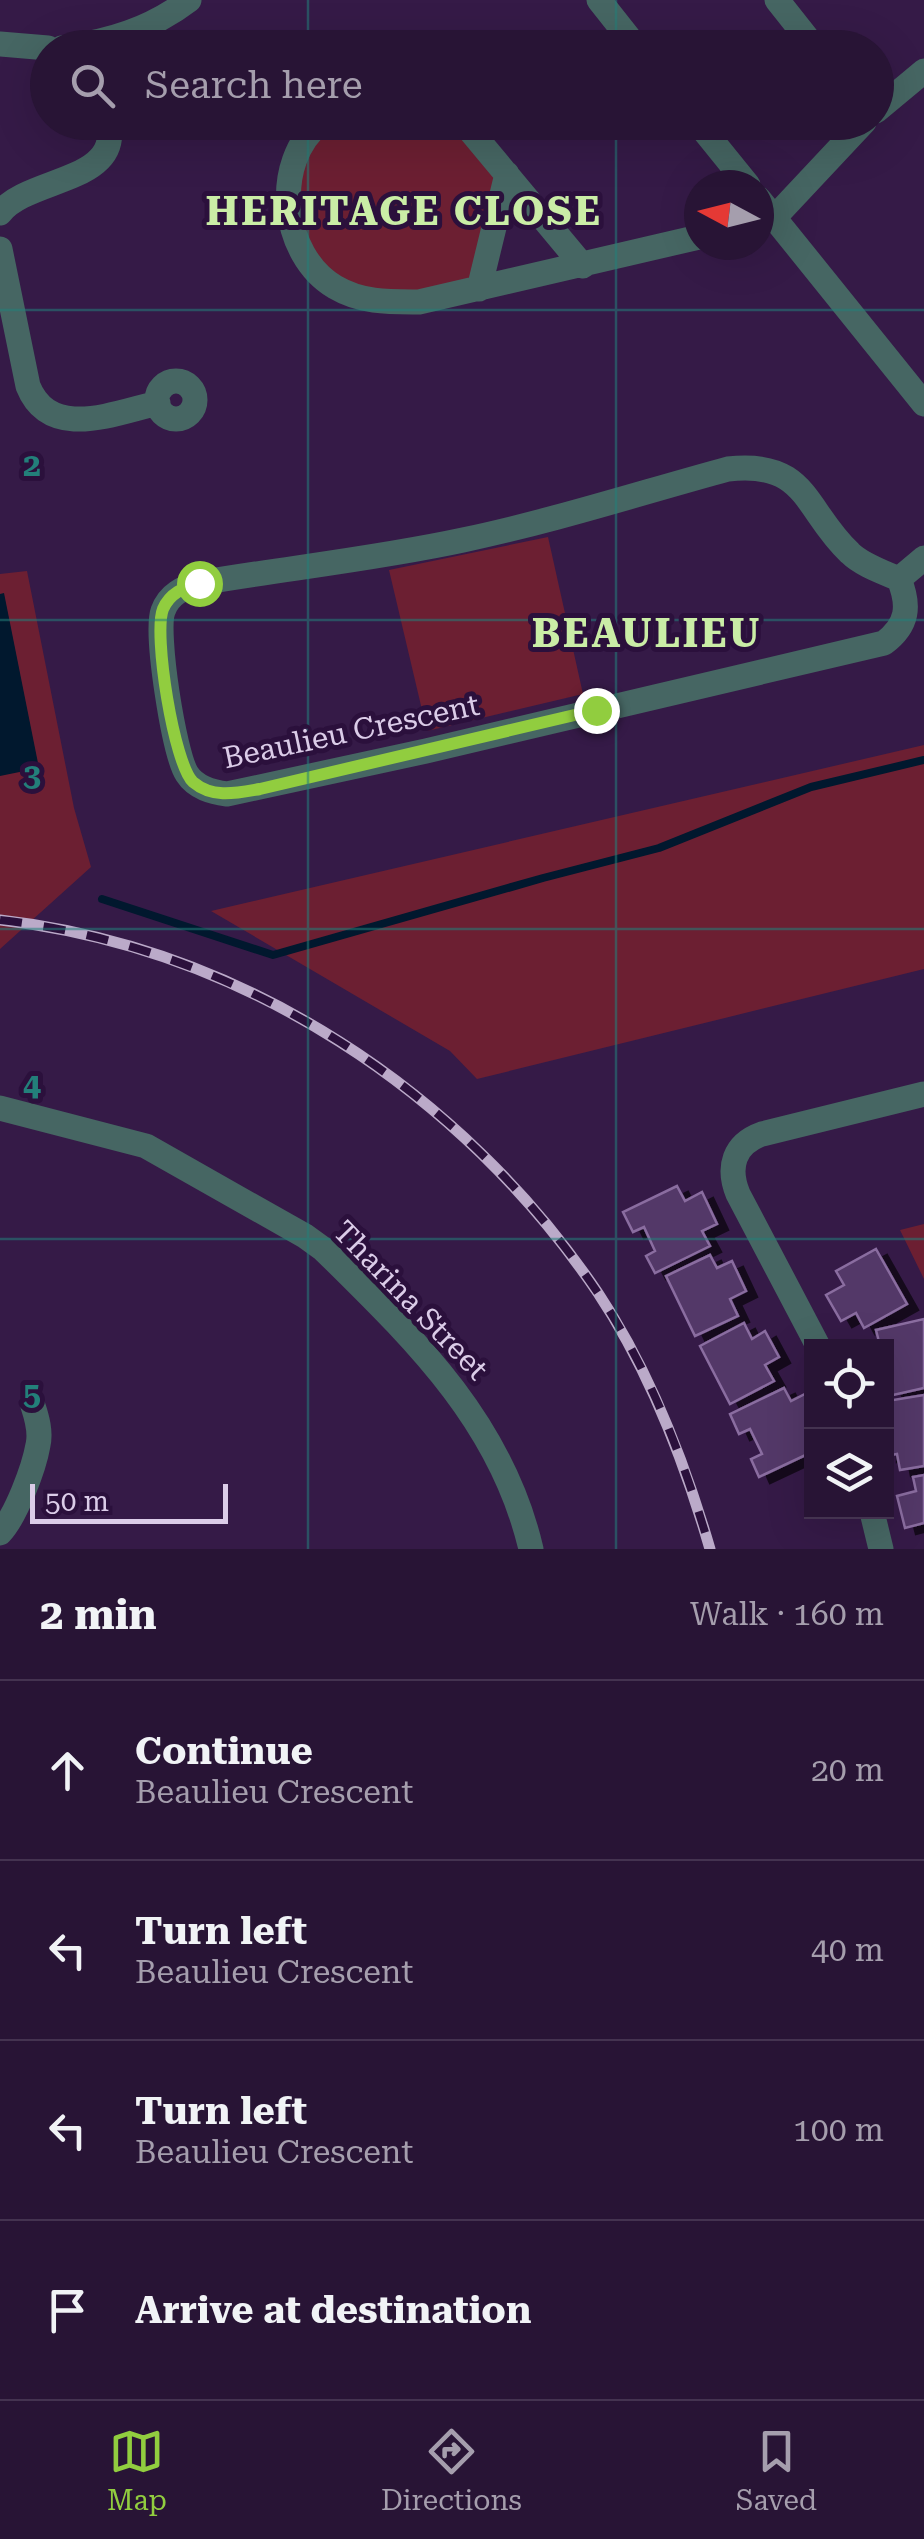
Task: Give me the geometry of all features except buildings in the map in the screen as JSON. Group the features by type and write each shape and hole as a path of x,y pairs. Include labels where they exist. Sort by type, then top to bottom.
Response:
{"street":[{"path":"135,30 189,0"},
{"path":"599,0 623,30"},
{"path":"777,0 801,30"},
{"path":"0,44 30,46"},
{"path":"894,96 924,71"},
{"path":"0,214 8,202 24,193 100,162 108,140"},
{"path":"306,140 294,162 288,204 295,239 310,264 334,287 373,302 419,302 684,241"},
{"path":"478,140 583,266"},
{"path":"712,140 736,170"},
{"path":"774,204 844,140"},
{"path":"479,289 508,174"},
{"path":"774,225 924,404"},
{"path":"0,248 28,386 35,402 50,415 68,420 158,403"},
{"name":"Beaulieu Crescent","path":"754,466 788,479 805,494 850,554 899,579 907,610 904,624 884,643 228,794 208,791 185,772 159,637 164,608 170,599 179,590 199,583 356,561 466,540 561,518 728,469 754,466"},
{"path":"899,579 924,558"},
{"path":"814,1339 738,1194 732,1180 735,1157 747,1139 924,1094"},
{"name":"Tharina Street","path":"0,1108 146,1146 323,1250 468,1405 514,1496 530,1549"},
{"path":"0,1533 15,1508 39,1444 33,1406"},
{"path":"874,1519 880,1549"}],"shaded area":[{"path":"302,140 486,140 508,163 477,279 382,299 336,283 300,241 296,153"},
{"path":"548,537 583,694 427,731 389,570"},
{"path":"27,571 74,808 91,867 0,949 0,574"},
{"path":"924,745 924,969 477,1079 450,1051 211,911"},
{"path":"924,1224 924,1279 900,1230"}],"water":[{"path":"4,593 39,768 0,776 0,594"}],"waterway":[{"path":"102,899 273,955 659,848 811,787 924,760"}],"railway":[{"path":"0,920 90,936 177,962 261,997 340,1042 413,1094 482,1154 543,1220 617,1323 664,1417 710,1549"}],"district":[{"name":"HERITAGE CLOSE","path":"404,211"},
{"name":"BEAULIEU","path":"647,633"}],"route":[{"path":"199,583 179,590 170,599 164,608 159,637 185,772 208,791 228,794 260,789 596,710"}]}
